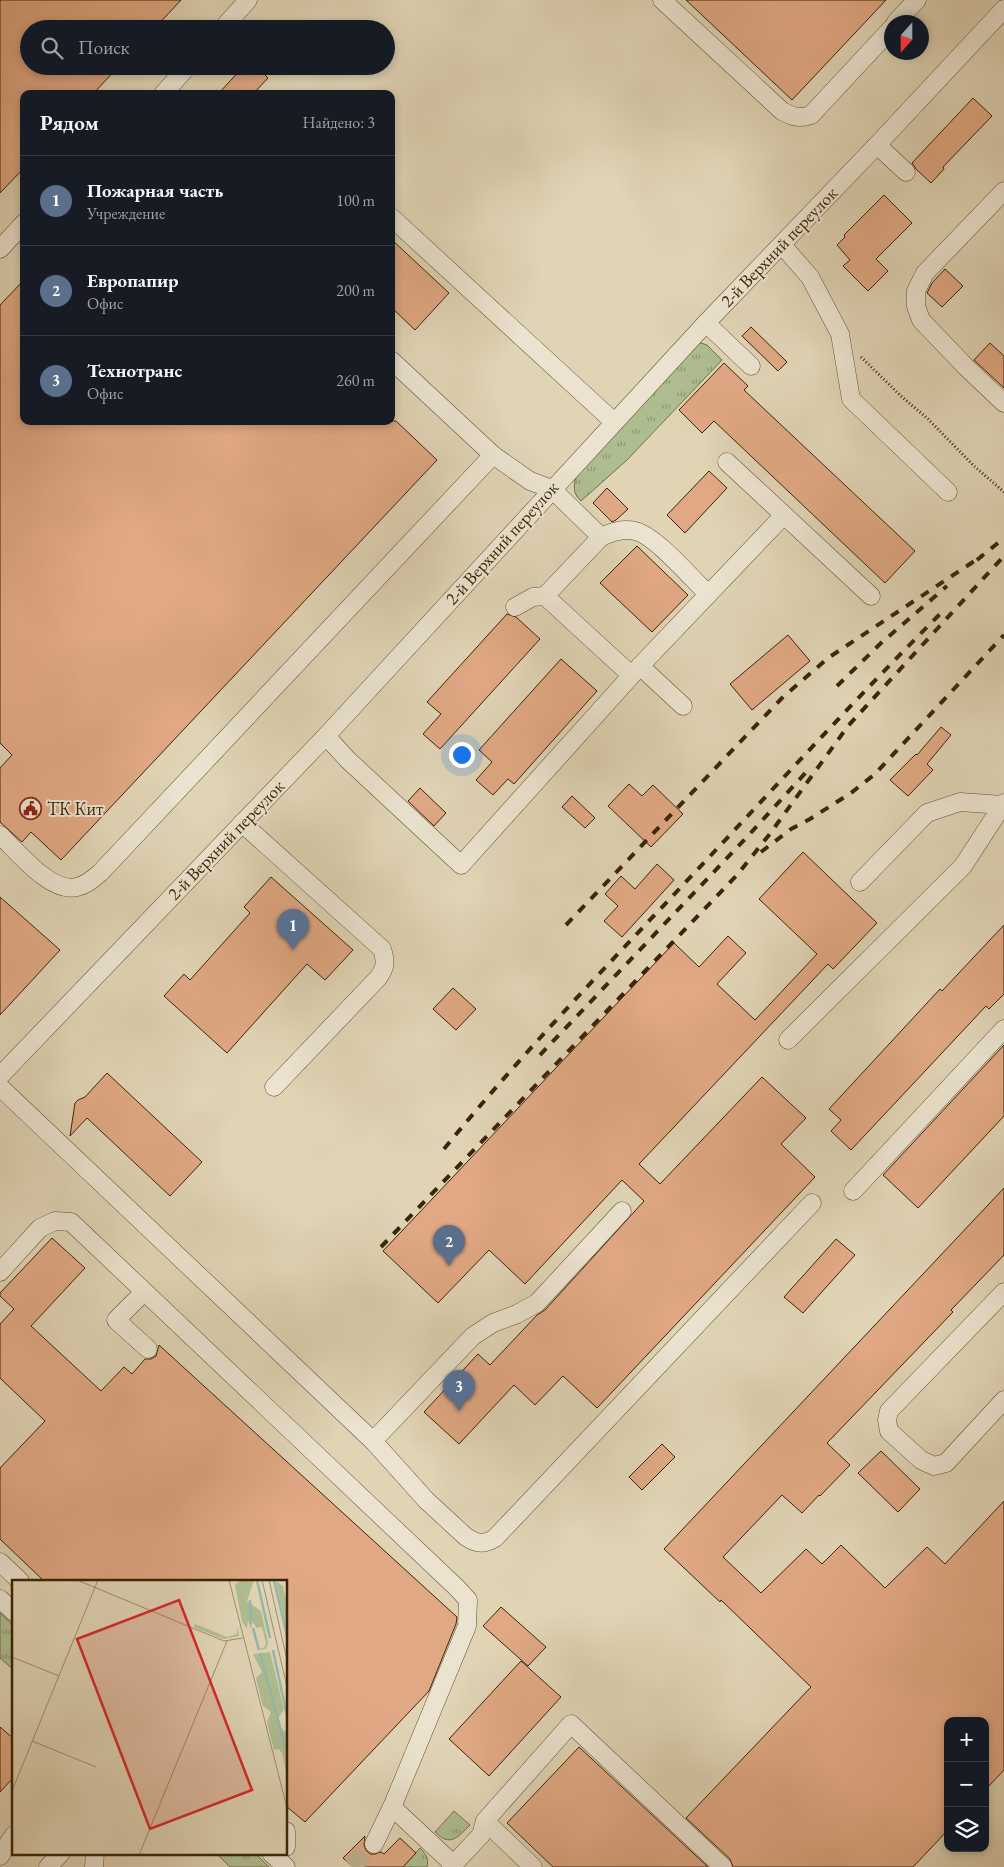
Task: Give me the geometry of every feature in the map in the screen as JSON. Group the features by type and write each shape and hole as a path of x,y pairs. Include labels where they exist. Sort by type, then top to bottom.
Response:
{"street":[{"path":"230,20 248,0"},
{"path":"662,0 782,111 791,116 801,118 811,115 884,37"},
{"path":"903,15 917,0"},
{"path":"997,0 1004,8"},
{"name":"2-й Верхний переулок","path":"0,1076 326,736 706,323 878,145 1004,8"},
{"path":"167,90 180,75"},
{"path":"878,145 906,172"},
{"path":"1004,191 925,273 916,291 916,306 921,320 1004,403"},
{"path":"395,222 614,422"},
{"path":"0,249 20,227"},
{"path":"782,246 810,277 840,334 851,398 948,492"},
{"path":"706,323 751,366"},
{"path":"395,364 493,455 530,481 552,489 601,537"},
{"path":"0,835 46,878 59,886 75,888 87,883 100,874 493,455"},
{"path":"727,462 871,596"},
{"path":"326,736 348,760 460,864 635,671 784,516"},
{"path":"515,607 533,597 545,596 601,537 620,530 629,530 648,536 708,594"},
{"path":"545,596 635,671 683,706"},
{"path":"860,882 927,813 960,802 1003,804"},
{"path":"788,1040 963,866 1003,804"},
{"path":"242,823 382,949 386,961 384,969 378,978 274,1087"},
{"path":"853,1191 1004,1029"},
{"path":"0,1086 373,1441 426,1500 472,1542 481,1544 495,1538 812,1204"},
{"path":"373,1441 473,1336 493,1323 517,1314 537,1303 622,1211"},
{"path":"0,1272 40,1228 55,1221 64,1220 77,1226 468,1600 467,1626 392,1807 374,1844"},
{"path":"144,1292 116,1320 148,1349"},
{"path":"1004,1292 889,1411 887,1420 889,1431 921,1460 934,1466 946,1463 1004,1400"},
{"path":"0,1562 19,1580"},
{"path":"0,1600 12,1610"},
{"path":"392,1807 452,1866 481,1835 485,1821 571,1724 723,1867"},
{"path":"485,1821 533,1867"},
{"path":"0,1856 12,1838"},
{"path":"48,1867 61,1854"},
{"path":"94,1867 95,1854"}],"path":[{"path":"860,355 902,397 928,419 974,466 1004,492"}],"green space":[{"path":"696,344 707,345 722,360 627,460 581,501 575,492 576,475"},
{"path":"0,1613 12,1624 12,1668 0,1658"},
{"path":"454,1811 470,1825 453,1839 449,1840 440,1837 435,1832"},
{"path":"420,1848 428,1862 427,1867 403,1867"},
{"path":"217,1854 256,1854 269,1867 230,1867"}],"building":[{"path":"0,0 181,0 162,20 20,20 20,75 111,75 97,90 20,90 20,172 0,193"},
{"path":"686,0 886,0 792,100"},
{"path":"236,75 265,75 268,78 257,90 222,90"},
{"path":"973,98 992,116 943,167 944,169 931,183 912,163"},
{"path":"884,195 912,223 876,259 888,271 868,291 843,266 850,260 837,245 845,237 844,235"},
{"path":"395,243 449,293 415,330 395,311"},
{"path":"945,269 963,286 942,307 927,293 932,283"},
{"path":"20,284 20,425 395,425 396,421 437,460 61,860 31,832 22,842 0,822 0,768 12,755 0,743 0,305"},
{"path":"751,327 787,362 778,371 742,336"},
{"path":"990,343 1004,356 1004,388 974,360"},
{"path":"724,363 748,386 744,390 915,551 885,583 714,421 702,433 679,410"},
{"path":"709,471 727,488 685,533 667,515"},
{"path":"607,488 628,509 612,522 593,503"},
{"path":"637,546 688,595 652,632 600,583"},
{"path":"507,614 516,617 540,639 440,749 423,734 441,714 427,702"},
{"path":"788,635 810,661 752,710 730,684"},
{"path":"561,659 597,691 514,784 508,779 493,795 476,780 492,762 479,750"},
{"path":"941,727 951,735 927,764 933,770 908,796 890,780 917,755"},
{"path":"629,784 642,796 653,785 683,814 651,847 608,806"},
{"path":"420,788 446,813 434,826 408,801"},
{"path":"572,796 595,818 585,828 562,807"},
{"path":"803,852 877,923 833,969 828,964 639,1164 660,1184 762,1077 806,1118 781,1144 815,1177 597,1408 563,1376 535,1405 514,1385 459,1444 424,1412 478,1354 490,1365 537,1315 545,1310 644,1201 622,1180 525,1284 489,1250 438,1303 383,1251 674,943 699,967 728,936 746,953 717,984 755,1020 817,954 759,899"},
{"path":"657,864 674,880 622,937 604,921 618,906 605,894 621,876 635,889"},
{"path":"271,877 353,950 325,980 307,964 227,1053 164,996 184,974 190,980 250,913 244,907"},
{"path":"0,897 60,950 0,1015"},
{"path":"1004,925 1004,994 989,1009 986,1006 851,1150 831,1131 841,1120 829,1109 940,989 942,991"},
{"path":"453,988 476,1009 456,1030 433,1009"},
{"path":"1004,1045 1004,1116 918,1208 883,1175"},
{"path":"107,1073 202,1162 170,1196 87,1118 70,1136 75,1103 85,1097"},
{"path":"1004,1188 1004,1255 951,1310 953,1312 827,1443 850,1465 802,1513 782,1495 723,1557 761,1593 806,1549 822,1564 841,1545 885,1588 927,1547 945,1564 1004,1501 1004,1770 989,1786 989,1717 944,1717 944,1834 913,1867 733,1867 730,1859 686,1818 811,1687 721,1600 720,1602 664,1549"},
{"path":"52,1238 85,1268 31,1326 101,1391 124,1367 132,1374 145,1359 151,1359 156,1356 159,1345 457,1617 456,1624 429,1691 305,1822 288,1808 288,1580 43,1580 0,1539 0,1468 45,1421 0,1378 0,1324 14,1309 0,1296 0,1293"},
{"path":"836,1239 855,1255 803,1313 784,1297"},
{"path":"662,1444 675,1457 642,1490 629,1477"},
{"path":"881,1451 920,1489 898,1512 858,1473"},
{"path":"501,1607 546,1647 528,1666 483,1626"},
{"path":"521,1661 561,1697 489,1776 449,1739"},
{"path":"0,1727 12,1737 12,1779 0,1792"},
{"path":"579,1747 708,1867 553,1867 507,1823"},
{"path":"365,1836 364,1845 370,1854 381,1852 384,1854 400,1838 416,1853 403,1867 353,1867 343,1858"}],"tunnel":[{"path":"352,1867 374,1844"}],"railway":[{"path":"977,560 1004,538"},
{"path":"566,925 782,698 828,658 982,556"},
{"path":"381,1247 737,875 769,835 848,726 1004,556"},
{"path":"837,686 880,644 947,586"},
{"path":"444,1149 501,1081 591,983 844,713 944,610"},
{"path":"761,852 791,829 851,793 875,774 1004,635"},
{"path":"540,1055 809,769"}],"place":[{"name":"ТК Кит","path":"31,809"},
{"name":"Пожарная часть","path":"293,950"},
{"name":"Европапир","path":"449,1266"},
{"name":"Технотранс","path":"459,1411"}]}
